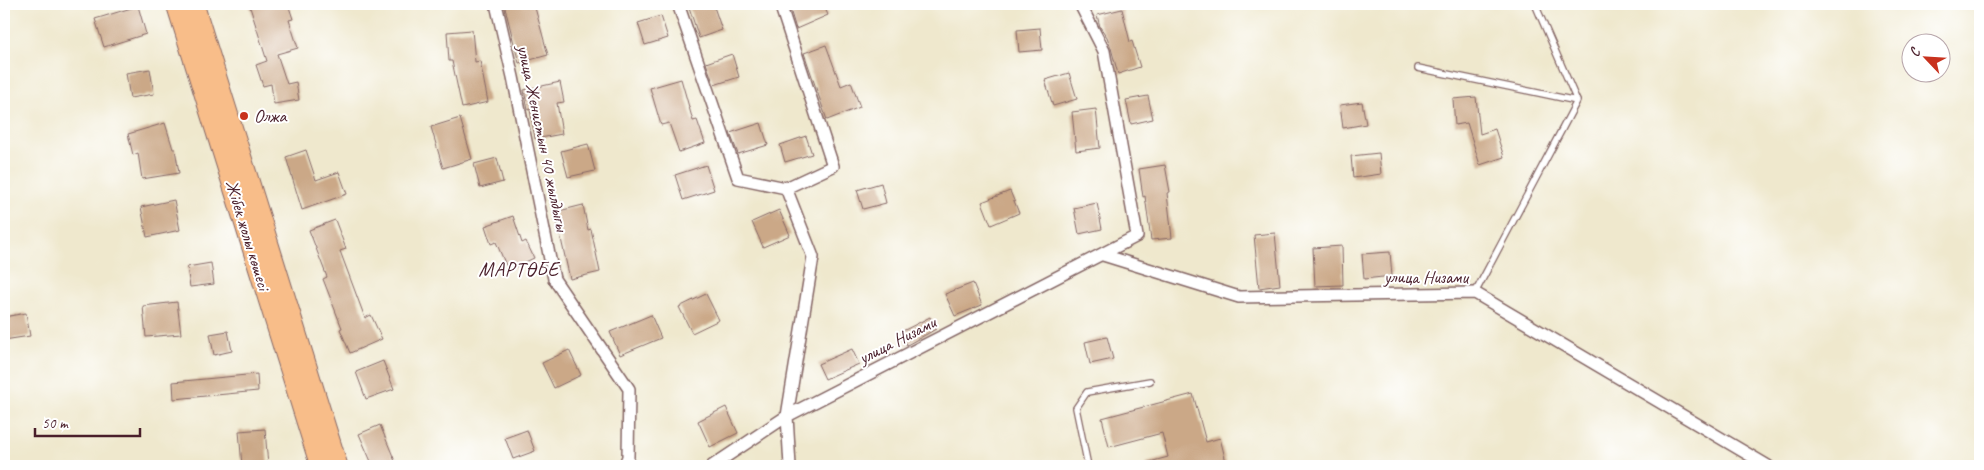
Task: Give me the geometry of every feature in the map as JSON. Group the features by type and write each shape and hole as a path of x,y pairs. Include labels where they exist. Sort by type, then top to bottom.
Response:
{"main road":[{"name":"Жібек жолы көшесі","path":"176,4 320,466"},
{"name":"Жібек жолы көшесі","path":"194,4 338,466"}],"street":[{"name":"улица Женистын 40 жылдыгы","path":"496,4 513,77 554,279 630,389 628,457 624,466"},
{"path":"678,4 738,178 786,188 833,166 780,4"},
{"name":"улица Низами","path":"712,466 787,416 1137,236 1104,51 1080,4"},
{"path":"786,188 813,256 787,416 790,466"},
{"name":"улица Низами","path":"1103,255 1239,297 1475,293 1768,466"}],"lane":[{"path":"1535,4 1577,101"},
{"path":"1418,68 1577,101"},
{"path":"1475,293 1577,101"},
{"path":"1088,466 1076,408 1087,392 1150,381"}],"building":[{"path":"249,4 288,4 293,19 289,20 298,48 277,54 287,84 296,82 299,100 274,104 271,84 263,86 256,65 267,61"},
{"path":"504,4 534,4 548,55 519,63"},
{"path":"688,4 713,4 722,30 699,38"},
{"path":"794,4 823,4 828,15 796,29 789,6"},
{"path":"138,6 146,34 104,47 95,19"},
{"path":"1122,9 1130,42 1132,41 1140,67 1118,74 1111,48 1107,37 1100,27 1097,15"},
{"path":"661,16 668,38 645,45 638,23"},
{"path":"1040,28 1042,50 1019,52 1017,30"},
{"path":"472,30 475,62 480,61 488,102 462,108 452,61 449,61 447,32"},
{"path":"826,45 841,86 851,82 860,107 827,120 804,53"},
{"path":"732,54 739,77 714,85 706,63"},
{"path":"150,69 154,94 130,98 126,73"},
{"path":"1069,73 1077,99 1053,106 1045,80"},
{"path":"681,79 693,121 697,120 705,143 679,152 669,123 661,125 650,88"},
{"path":"560,82 564,102 557,103 562,134 535,139 530,109 528,110 524,90"},
{"path":"1148,96 1153,119 1131,124 1126,100"},
{"path":"1476,97 1480,134 1495,129 1504,157 1480,165 1467,123 1455,125 1453,99"},
{"path":"1362,102 1366,124 1343,128 1340,105"},
{"path":"1096,109 1100,148 1076,151 1072,112"},
{"path":"460,118 472,159 443,168 431,127"},
{"path":"165,123 173,149 175,149 179,173 142,179 138,153 133,155 128,134"},
{"path":"761,123 768,145 738,154 730,133"},
{"path":"806,136 812,154 785,162 780,145"},
{"path":"588,144 595,171 568,177 561,151"},
{"path":"306,150 316,180 339,172 347,194 302,210 286,157"},
{"path":"1379,153 1381,174 1353,178 1351,156"},
{"path":"497,158 503,182 480,188 474,164"},
{"path":"706,165 714,190 683,200 675,175"},
{"path":"1165,165 1170,192 1167,193 1172,238 1151,240 1139,169"},
{"path":"881,183 886,203 863,209 857,190"},
{"path":"1010,191 1019,213 991,225 982,202"},
{"path":"174,200 180,230 147,237 141,207"},
{"path":"1097,203 1102,229 1079,234 1074,208"},
{"path":"583,205 588,230 591,229 600,272 570,279 555,212"},
{"path":"779,210 790,235 763,247 752,222"},
{"path":"513,216 522,243 526,241 534,258 508,270 496,242 491,244 485,226"},
{"path":"335,220 346,249 340,251 365,318 371,315 382,339 350,353 323,279 327,277 309,230"},
{"path":"1275,233 1280,285 1259,288 1254,235"},
{"path":"1342,246 1343,285 1315,286 1313,248"},
{"path":"1390,252 1392,276 1364,279 1362,254"},
{"path":"211,263 214,284 190,287 187,267"},
{"path":"973,283 982,305 955,316 945,294"},
{"path":"706,294 719,320 692,333 679,307"},
{"path":"177,302 181,334 146,337 143,306"},
{"path":"26,313 30,336 4,340 4,317"},
{"path":"651,315 661,338 620,355 610,332"},
{"path":"930,317 936,329 907,345 901,332"},
{"path":"228,331 232,351 214,355 210,334"},
{"path":"1107,337 1113,359 1090,364 1085,342"},
{"path":"852,349 859,364 825,379 818,364"},
{"path":"569,350 581,375 554,388 542,363"},
{"path":"383,361 394,389 366,399 356,372"},
{"path":"257,374 258,391 174,399 173,382"},
{"path":"1193,394 1206,442 1220,438 1227,466 1147,466 1146,463 1168,457 1162,433 1109,447 1102,418"},
{"path":"726,407 738,433 710,447 698,421"},
{"path":"380,425 397,466 373,466 359,434"},
{"path":"265,429 268,466 242,466 239,431"},
{"path":"527,430 535,451 513,459 505,438"}],"place":[{"name":"Олжа","path":"244,116"}],"district":[{"name":"МАРТӨБЕ","path":"519,269"}]}
